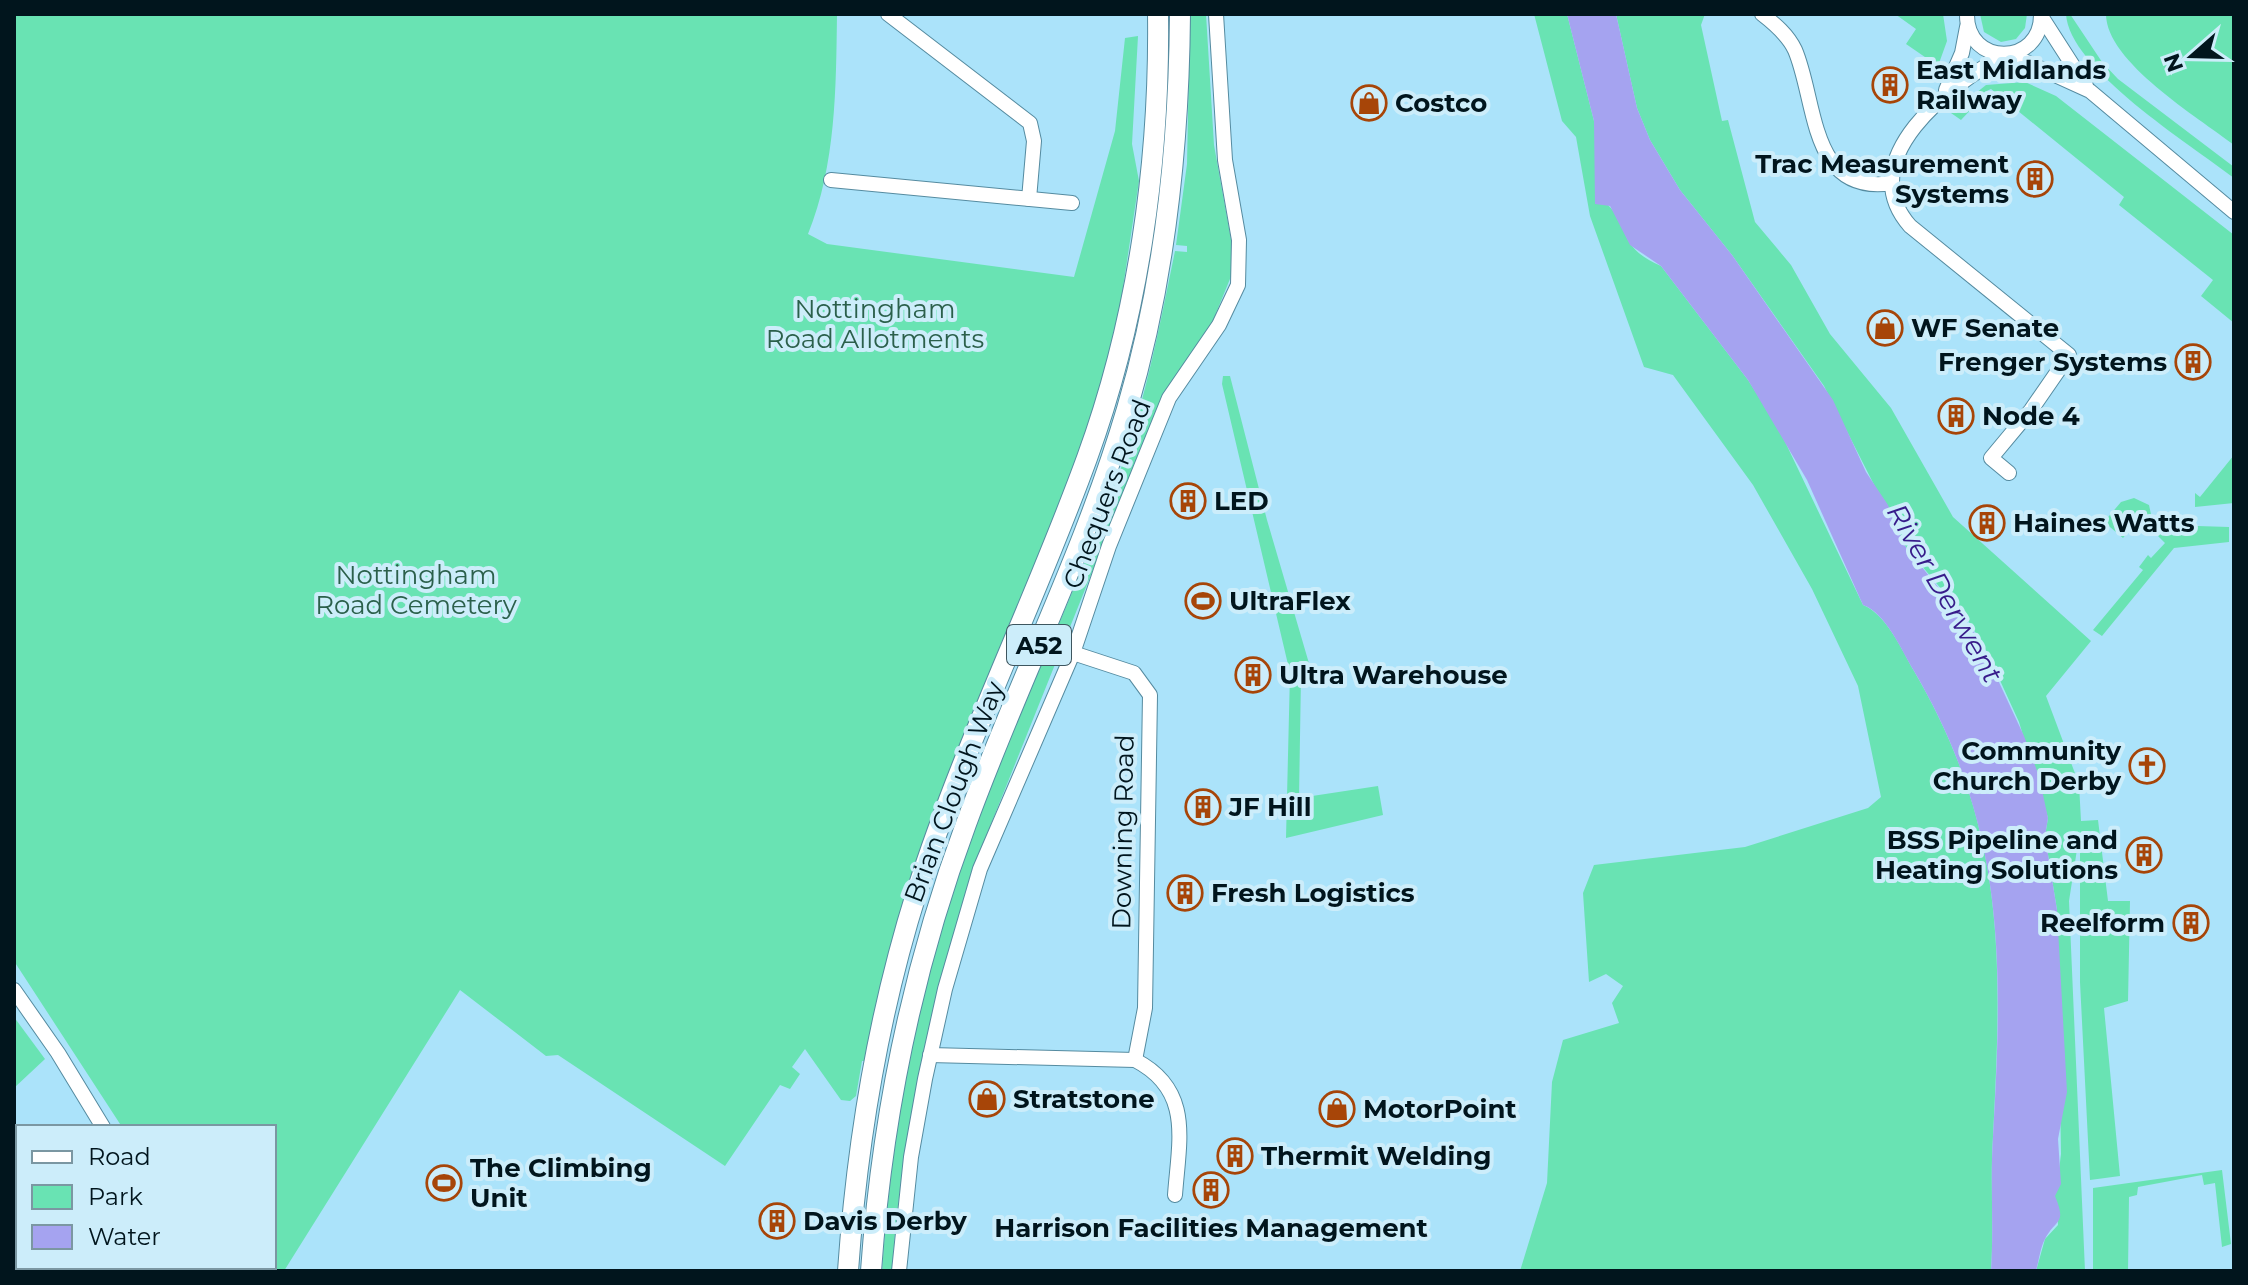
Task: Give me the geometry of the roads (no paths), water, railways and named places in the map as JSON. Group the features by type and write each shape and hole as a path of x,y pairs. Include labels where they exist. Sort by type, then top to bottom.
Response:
{"highway":[{"name":"Brian Clough Way","path":"848,1271 856,1177 873,1067 916,893 962,770 1067,512 1098,425 1125,325 1152,154 1158,14"},
{"name":"Brian Clough Way","path":"871,1271 893,1085 929,934 966,823 1101,488 1144,343 1173,176 1180,14"}],"street":[{"path":"888,14 1033,126 1029,199"},
{"name":"Chequers Road","path":"899,1271 911,1157 930,1055 980,869 1073,653 1109,546 1169,398 1219,325 1238,285 1239,240 1225,160 1216,14"},
{"path":"1762,14 1794,48 1818,138 1828,156 1858,182 1892,183"},
{"path":"1945,92 2035,39 2041,15"},
{"path":"2041,15 2065,57 2090,91 2234,209"},
{"path":"1966,18 1962,53 1945,92 1900,150 1892,183 1896,206 1910,226 2069,355 2031,410 1991,458 2009,473"},
{"path":"1966,18 1981,47 2008,55 2090,91"},
{"path":"831,180 1072,203"},
{"name":"Downing Road","path":"1073,653 1134,673 1150,695 1145,1008 1135,1060"},
{"path":"14,990 58,1053 102,1125"},
{"path":"930,1055 1135,1060 1157,1071 1172,1091 1180,1120 1175,1195"}],"water":[{"path":"1567,14 1616,14 1637,108 1650,140 1680,190 1732,255 1833,400 1866,472 1888,505 1905,546 1978,637 2039,776 2048,818 2045,836 2057,910 2067,1092 2058,1139 2061,1184 2055,1196 2060,1217 2043,1243 2036,1271 1991,1271 1997,954 1992,897 1982,841 1967,785 1944,729 1899,643 1879,616 1863,605 1807,480 1748,380 1661,266 1630,245 1610,206 1595,204 1594,121"}],"place":[{"name":"East Midlands Railway","path":"1890,85"},
{"name":"Costco","path":"1369,103"},
{"name":"Trac Measurement Systems","path":"2035,179"},
{"name":"WF Senate","path":"1885,328"},
{"name":"Frenger Systems","path":"2193,362"},
{"name":"Node 4","path":"1956,416"},
{"name":"LED","path":"1188,501"},
{"name":"Haines Watts","path":"1987,523"},
{"name":"UltraFlex","path":"1203,601"},
{"name":"Ultra Warehouse","path":"1253,675"},
{"name":"Community Church Derby","path":"2147,766"},
{"name":"JF Hill","path":"1203,807"},
{"name":"BSS Pipeline and Heating Solutions","path":"2144,855"},
{"name":"Fresh Logistics","path":"1185,893"},
{"name":"Reelform","path":"2191,923"},
{"name":"Stratstone","path":"987,1099"},
{"name":"MotorPoint","path":"1337,1109"},
{"name":"Thermit Welding","path":"1235,1156"},
{"name":"The Climbing Unit","path":"444,1183"},
{"name":"Harrison Facilities Management","path":"1211,1190"},
{"name":"Davis Derby","path":"777,1221"}],"park label":[{"name":"Nottingham Road Allotments","path":"875,324"},
{"name":"Nottingham Road Cemetery","path":"416,590"}],"water label":[{"name":"River Derwent","path":"1945,593"}]}
